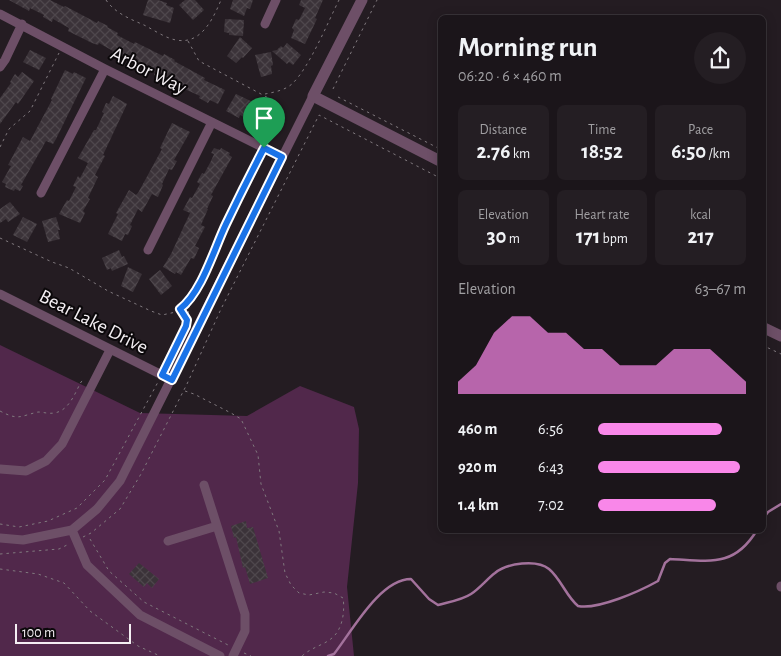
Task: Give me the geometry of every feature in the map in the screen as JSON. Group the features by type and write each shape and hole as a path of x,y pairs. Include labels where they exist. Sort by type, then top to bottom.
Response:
{"street":[{"path":"266,24 276,0"},
{"path":"0,538 23,540 72,530 97,509 120,480 362,0"},
{"name":"Arbor Way","path":"0,14 105,69 282,157"},
{"path":"0,67 22,24"},
{"path":"41,193 105,69"},
{"path":"313,96 438,160"},
{"path":"148,250 212,122"},
{"name":"Bear Lake Drive","path":"0,294 172,380"},
{"path":"766,329 781,336"},
{"path":"0,470 26,471 46,461 62,444 110,350"},
{"path":"204,484 245,614 245,631 235,652"},
{"path":"168,541 217,526"},
{"path":"72,530 87,565 140,615 220,656"}],"path":[{"path":"106,0 111,8 120,14 174,40 188,41 203,33 221,0"},
{"path":"264,94 281,90 293,83 315,48 339,0"},
{"path":"333,89 377,0"},
{"path":"0,524 19,527 48,521 77,508 105,480 162,375 186,326 190,300 280,114 280,108 276,102 264,94 199,61 188,41"},
{"path":"0,147 9,129 30,111 62,46"},
{"path":"338,97 438,148"},
{"path":"83,537 92,533 120,509 141,474 184,391 220,309 319,115 438,177"},
{"path":"0,238 70,268 108,291 162,315 176,312 190,300"},
{"path":"180,309 187,320"},
{"path":"766,346 781,354"},
{"path":"0,411 21,418 40,412 51,414 58,412 69,404 82,382 87,378"},
{"path":"184,391 209,401 241,419 258,455 261,484 279,531 285,573 291,585 299,593 309,595 324,592 334,593 343,598 345,609 338,631 332,638 310,649 302,656"},
{"path":"90,539 109,571 144,602 235,652 250,656"},
{"path":"0,554 59,549 75,541"},
{"path":"0,569 38,574 64,583 90,611 138,646 160,656"}],"shaded area":[{"path":"0,345 140,413 247,416 300,386 354,407 359,429 358,483 347,587 354,656 0,656"}],"building":[{"path":"9,0 50,0 65,6 97,23 98,21 108,26 118,33 117,35 134,44 135,42 163,56 164,54 205,78 204,80 225,90 218,104 210,100 208,103 199,98 200,96 154,75 155,72 122,56 121,58 99,43 98,45 92,43 68,31 69,28 53,19 52,22 43,17 44,15 30,8 29,11"},
{"path":"148,0 158,0 174,8 170,23 143,15"},
{"path":"185,0 195,0 204,10 193,20 179,5"},
{"path":"233,0 253,0 250,9 247,8 244,16 230,9"},
{"path":"301,0 323,0 315,18 317,19 305,44 291,38 294,30 292,28 296,19 299,20 305,8 299,5"},
{"path":"225,19 244,20 243,36 229,35 229,33 224,32"},
{"path":"240,37 252,48 236,63 227,56"},
{"path":"287,43 301,55 293,65 289,62 287,64 272,51 277,50 281,46 283,48"},
{"path":"30,50 46,58 39,70 23,62"},
{"path":"271,52 272,74 261,77 255,55"},
{"path":"65,70 86,78 56,139 53,144 46,141 21,185 23,186 20,191 15,189 14,191 5,187 6,184 2,182 11,166 8,165 23,137 30,141 52,100"},
{"path":"22,72 34,81 18,104 16,102 0,124 0,98 15,74 18,77"},
{"path":"236,94 270,110 267,114 270,115 265,124 263,123 260,128 255,126 256,123 240,115 239,118 226,111"},
{"path":"113,96 127,104 95,175 98,177 88,198 90,199 83,211 85,213 80,223 59,214 67,200 69,201 76,187 73,186 78,176 80,178 88,163 78,158 94,130 96,130 104,113 102,112 106,103 109,104"},
{"path":"172,123 190,132 174,160 177,161 172,170 169,169 158,197 152,194 142,212 138,209 130,225 132,226 128,235 125,234 122,241 108,234 118,214 116,213 129,190 136,195 138,193 162,149 160,148"},
{"path":"214,148 220,150 221,148 230,153 229,155 232,157 211,195 213,196 201,225 205,227 195,246 199,248 194,259 191,258 181,275 176,272 175,274 163,267 190,213 183,210 200,184 197,182 211,161 214,154 211,153"},
{"path":"10,202 20,214 8,222 6,219 0,223 0,209"},
{"path":"23,217 37,224 27,242 13,235"},
{"path":"56,217 60,230 58,230 60,239 48,242 42,221"},
{"path":"119,250 128,264 112,271 111,268 107,270 102,258"},
{"path":"128,267 142,274 133,292 121,286"},
{"path":"160,270 172,286 161,295 149,279"},
{"path":"246,521 247,528 253,527 268,578 250,584 245,567 243,568 236,537 234,538 231,526"},
{"path":"139,563 159,579 152,588 147,583 144,587 129,574"}],"waterway":[{"path":"766,515 781,504"},
{"path":"328,656 334,654 358,620 378,597 388,587 400,581 411,579 429,599 438,605 467,596 500,570 514,565 530,563 549,569 578,606 596,605 641,590 658,581 665,563 670,559 720,560 739,551 755,533"}],"route":[{"path":"264,148 282,157 172,380 162,375 186,326 187,320 180,309 188,303 197,288 264,148"}]}
